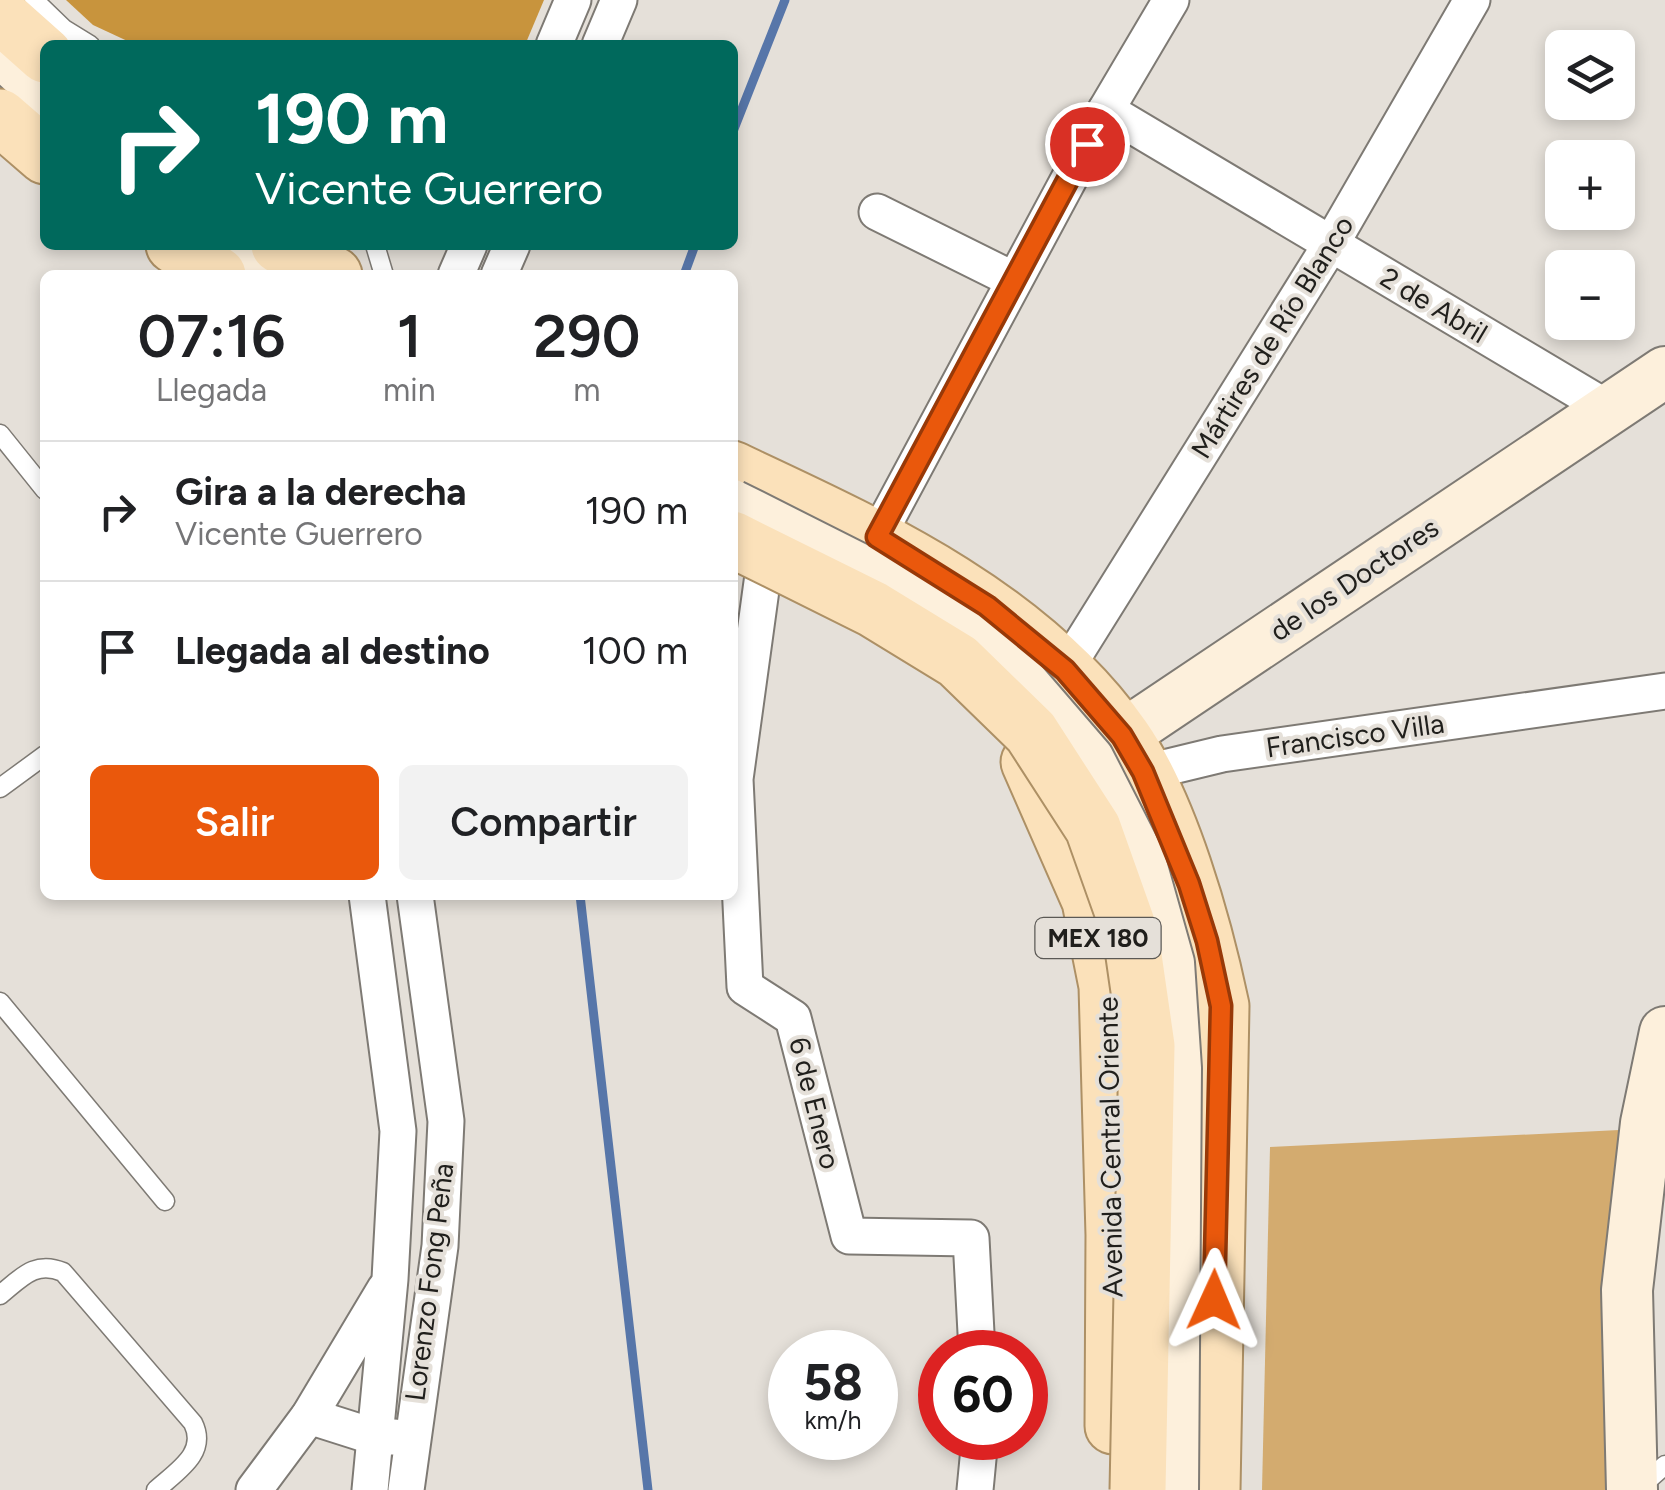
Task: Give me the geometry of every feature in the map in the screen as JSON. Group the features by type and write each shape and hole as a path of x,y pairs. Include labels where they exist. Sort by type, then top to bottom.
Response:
{"main road":[{"path":"0,15 40,51"},
{"path":"0,52 40,88"},
{"path":"0,94 40,129"},
{"path":"0,117 40,152"},
{"path":"162,250 188,270"},
{"path":"181,250 211,270"},
{"path":"234,250 266,270"},
{"path":"288,250 325,270"},
{"name":"de los Doctores","path":"1042,784 1133,754 1607,408 1665,372"},
{"name":"MEX 180","path":"738,472 877,537 987,606 1065,670 1133,754 1189,884 1221,1006 1212,1490"},
{"path":"738,509 909,594 1008,666 1089,760 1140,860 1169,962 1176,1068 1173,1490"},
{"path":"743,558 873,609 958,661 1032,732 1093,828 1131,935 1147,1046 1138,1490"},
{"name":"Avenida Central Oriente","path":"743,558 910,651 990,719 1042,784 1090,901 1107,986 1114,1235 1112,1490"},
{"path":"1634,1490 1627,1290 1646,1123 1665,1032"}],"street":[{"path":"556,40 574,0"},
{"path":"877,537 1106,110 1170,0"},
{"name":"Mártires de Río Blanco","path":"1065,670 1331,244 1472,0"},
{"path":"602,40 613,2"},
{"name":"2 de Abril","path":"1106,110 1607,408"},
{"path":"877,212 1014,280"},
{"name":"6 de Enero","path":"738,696 743,558"},
{"name":"Francisco Villa","path":"1133,754 1222,754 1665,691"},
{"name":"6 de Enero","path":"738,841 745,987 793,1018 849,1236 971,1238 976,1330"},
{"name":"Lorenzo Fong Peña","path":"368,900 398,1131 390,1280 370,1490"},
{"name":"Lorenzo Fong Peña","path":"406,1490 410,1438 440,1246 446,1121 415,900"},
{"path":"398,1131 446,1121"},
{"path":"254,1490 308,1416 390,1280"},
{"path":"308,1416 375,1437 410,1438"},
{"path":"975,1490 978,1460"}],"lane":[{"path":"34,0 64,29 82,40"},
{"path":"0,434 40,484"},
{"path":"0,788 40,759"},
{"path":"0,1002 165,1202"},
{"path":"0,1295 34,1269 48,1266 63,1272 193,1422 200,1436 197,1451 156,1490"},
{"path":"1634,1490 1665,1465"}],"shaded area":[{"path":"66,0 544,0 527,40 125,40 93,25"},
{"path":"1619,1130 1605,1490 1262,1490 1270,1147"}],"waterway":[{"path":"738,119 785,0"},
{"path":"686,270 693,250"},
{"path":"581,900 648,1490"}],"route":[{"path":"1087,144 877,537 987,606 1065,670 1122,736 1143,772 1189,884 1221,1006 1214,1300"}]}
